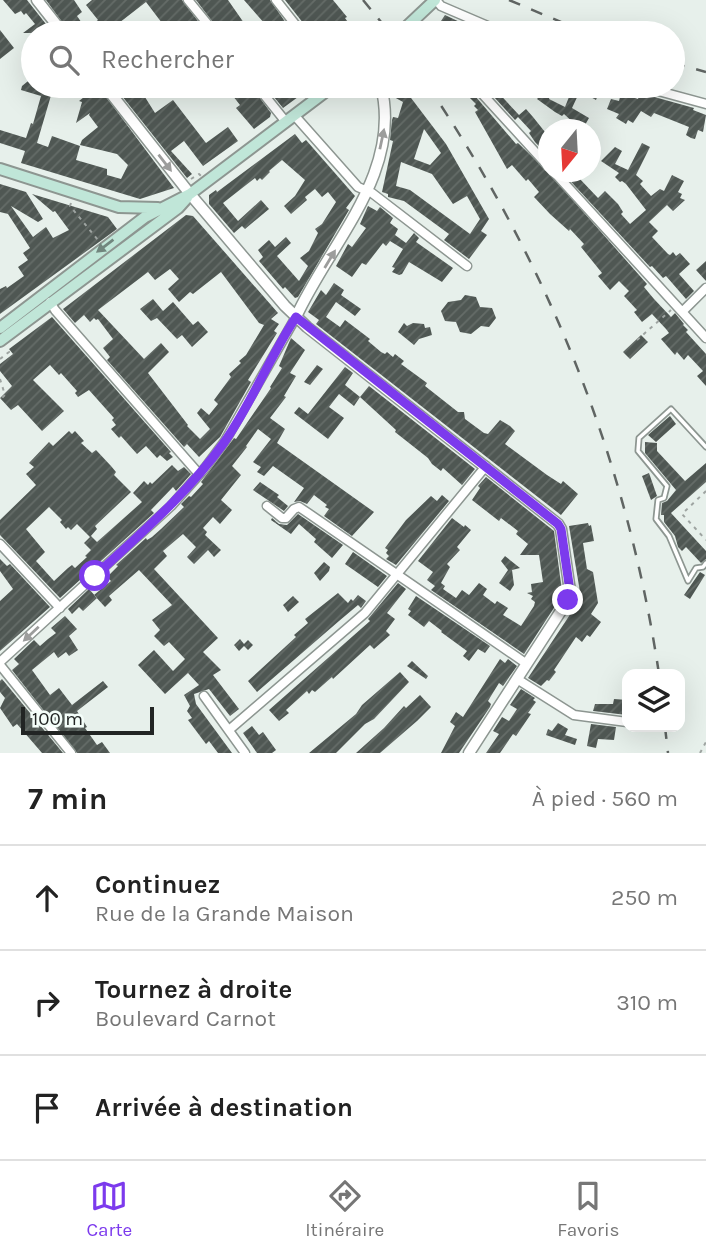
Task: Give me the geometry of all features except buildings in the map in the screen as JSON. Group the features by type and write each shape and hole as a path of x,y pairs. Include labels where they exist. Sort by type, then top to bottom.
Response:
{"main road":[{"path":"414,20 435,0"},
{"path":"0,328 104,247 130,221 190,194 317,98"},
{"path":"0,170 119,207 160,208"},
{"path":"1,342 50,302 178,208 190,194"},
{"path":"119,207 141,235"}],"street":[{"path":"38,0 54,21"},
{"path":"188,0 205,21"},
{"path":"276,0 293,21"},
{"path":"435,0 441,6 476,21"},
{"path":"114,98 190,194 296,317 486,466 561,529 570,591 568,600 469,753"},
{"path":"269,98 358,187 467,266"},
{"path":"71,753 0,664 171,506 225,441 351,224 367,191 385,127 384,98"},
{"path":"486,98 538,155"},
{"path":"684,98 706,104"},
{"path":"563,182 706,338"},
{"path":"680,308 706,288"},
{"path":"50,302 199,474"},
{"path":"229,730 350,627 486,466"},
{"path":"267,506 282,518 286,518 299,507 527,664"},
{"path":"0,544 60,608"},
{"path":"517,679 574,715 622,721"},
{"path":"204,696 245,753"}],"lane":[{"path":"706,447 671,408 639,438 638,451 667,486 664,498 658,500 656,519 669,536 688,581 696,568 703,567 706,563"}],"path":[{"path":"72,191 70,206 104,247"},
{"path":"637,340 680,308"},
{"path":"0,359 9,352 1,342"},
{"path":"0,380 5,395 0,400"},
{"path":"706,491 682,514 706,539"},
{"path":"700,753 706,742"}],"railway":[{"path":"363,0 380,21"},
{"path":"509,0 559,21"},
{"path":"685,66 706,72"},
{"path":"436,98 511,223 546,294 577,367 604,441 626,517 645,595 658,669"},
{"path":"666,732 668,753"}],"route":[{"path":"95,576 171,506 205,468 225,441 296,317 558,524 570,591 568,600"}]}
